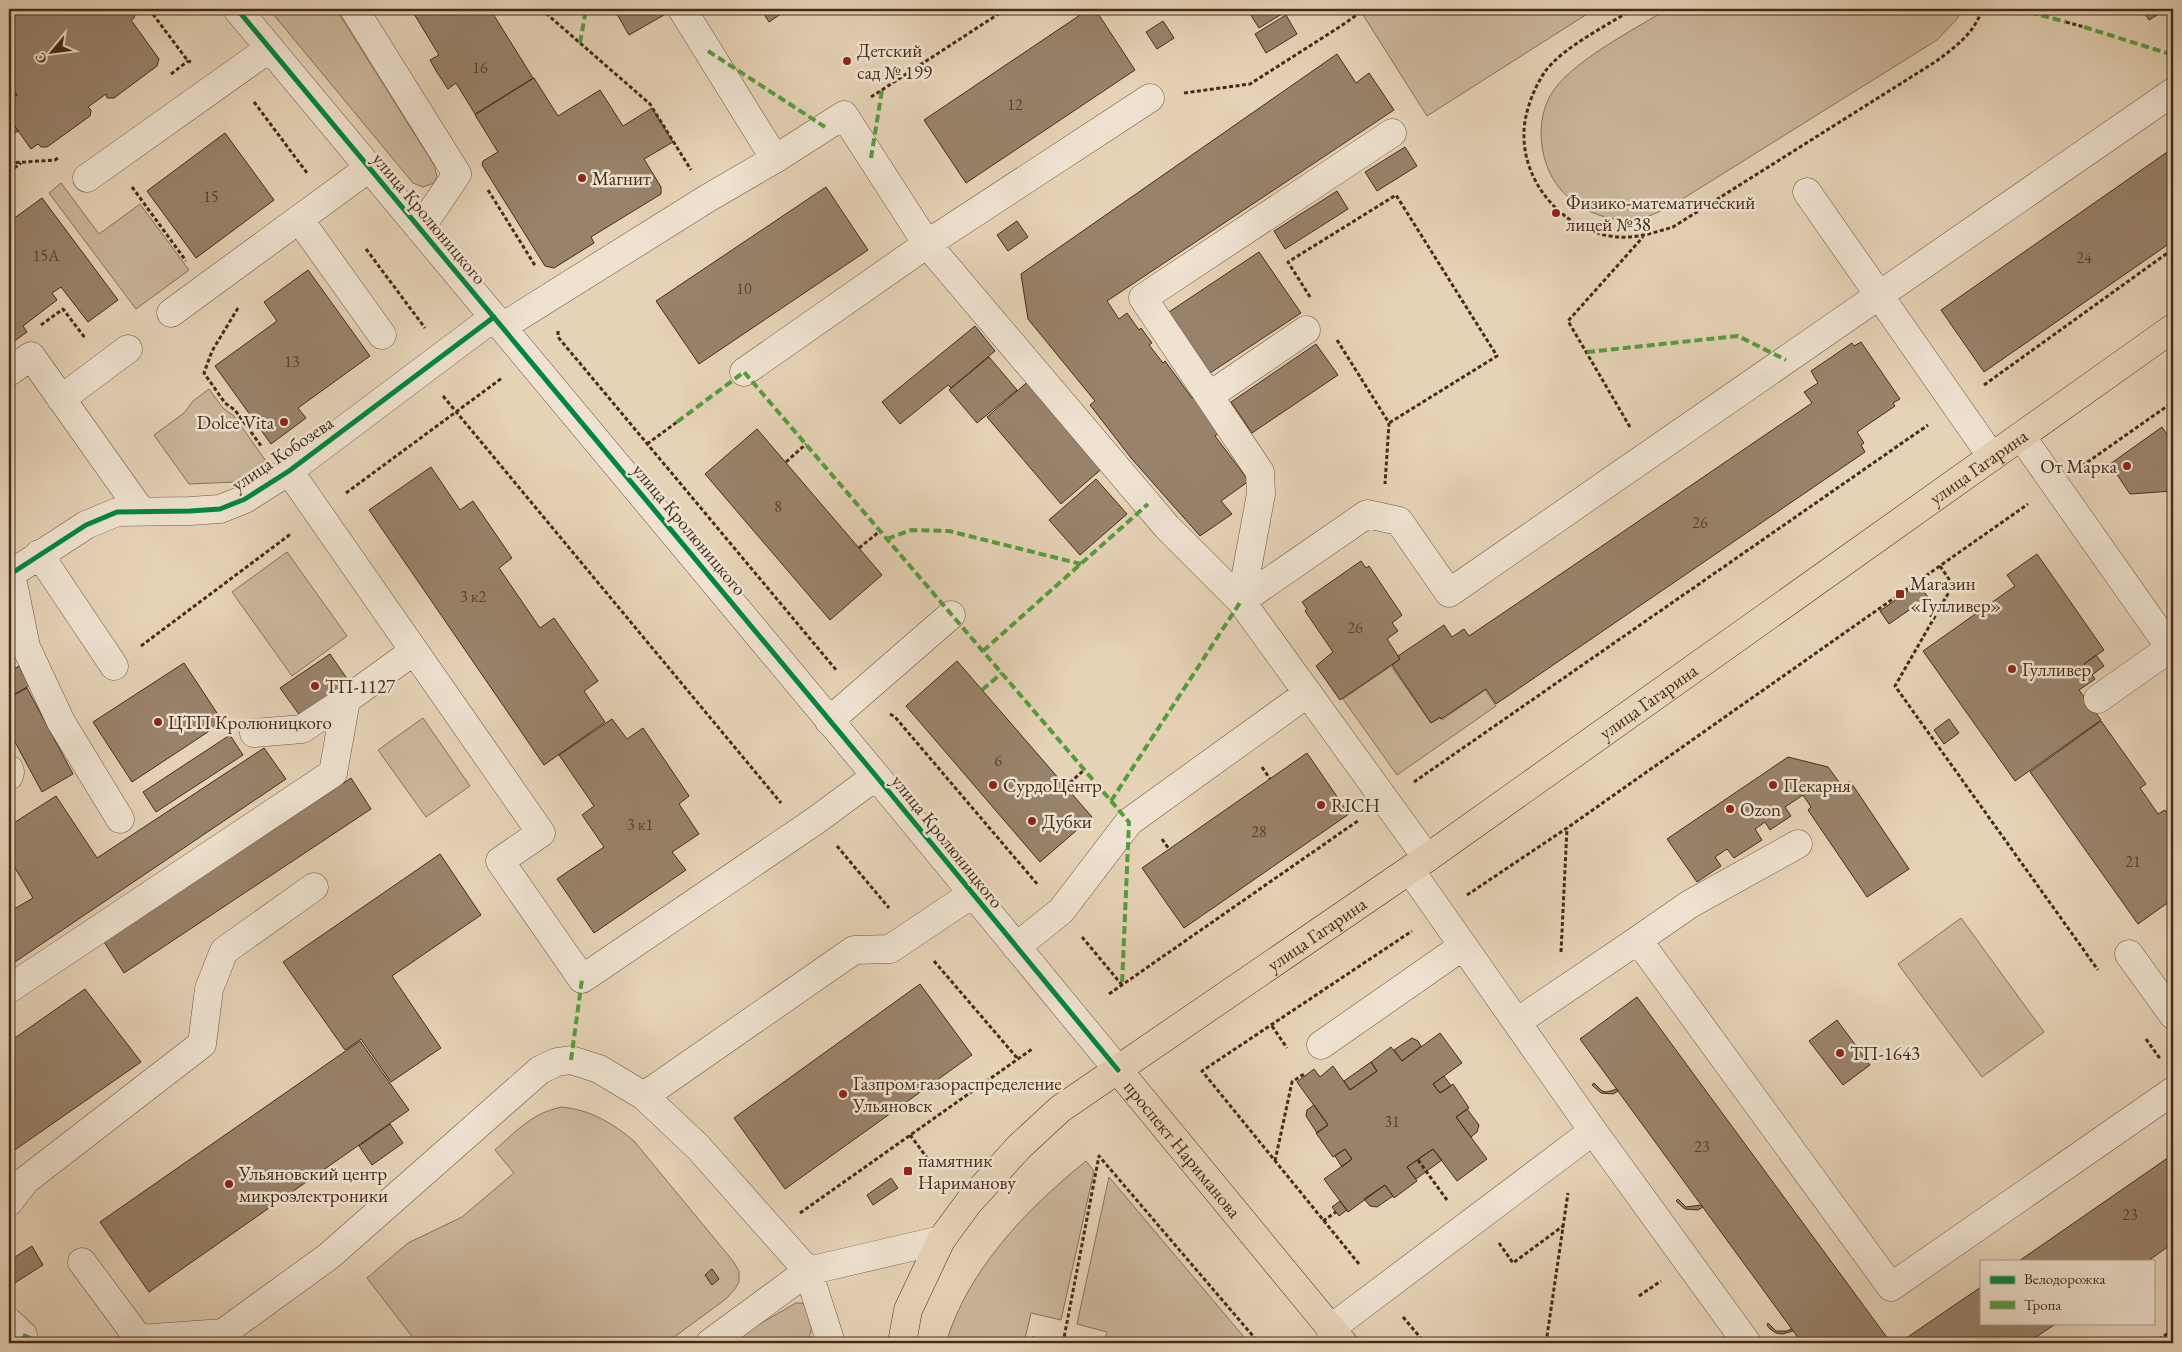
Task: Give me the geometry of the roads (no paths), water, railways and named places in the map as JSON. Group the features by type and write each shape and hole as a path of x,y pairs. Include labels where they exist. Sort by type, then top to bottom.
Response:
{"main road":[{"name":"улица Гагарина","path":"1118,1070 1418,864 2173,328"},
{"name":"проспект Нариманова","path":"902,1343 908,1310 941,1240 970,1202 1039,1128 1060,1109 1118,1070 1337,1336"}],"street":[{"name":"улица Кролюницкого","path":"237,9 876,776 1118,1070"},
{"path":"354,9 457,174 420,229"},
{"path":"682,9 776,159"},
{"path":"87,178 270,48"},
{"path":"1241,600 1367,514 1399,521 1449,593 2173,92"},
{"path":"744,372 927,244 1150,98"},
{"name":"улица Кобозева","path":"10,574 86,525 117,512 190,512 220,509 245,499 289,471 498,322 553,295 708,198 776,159 844,115 927,244"},
{"path":"1241,600 1262,494 1260,472 1143,298 1392,133"},
{"path":"171,313 369,168"},
{"path":"1807,192 1992,457"},
{"path":"299,220 382,335"},
{"path":"927,244 1167,527 1241,600 1386,802 1418,864 1439,913 1593,1132 1747,1343"},
{"path":"1209,396 1310,317"},
{"path":"61,399 128,349"},
{"path":"9,372 31,356 141,511"},
{"path":"2021,436 2172,650 2098,699"},
{"path":"289,471 540,833 500,861 582,979 815,821 876,776"},
{"path":"39,554 114,666"},
{"path":"10,574 26,647 61,722 120,819"},
{"path":"829,721 951,615"},
{"path":"254,733 302,729 414,651"},
{"path":"1016,947 1061,911 1129,822 1308,693"},
{"path":"9,989 334,773 346,700"},
{"path":"9,769 9,776"},
{"path":"1517,1022 1690,904 1798,844"},
{"path":"9,1202 26,1180 202,1044 209,990 224,952 314,887"},
{"path":"644,1096 854,950 890,949 972,894"},
{"path":"1638,940 1891,1287 2173,1091"},
{"path":"1322,1045 1463,946"},
{"path":"2129,954 2173,1015"},
{"path":"82,1262 139,1339 227,1338 329,1256 540,1070 557,1062 571,1060 599,1069 644,1096 698,1147 808,1271 831,1343"},
{"path":"1337,1336 1381,1291 1593,1132"},
{"path":"710,1343 808,1271 941,1240"}],"place":[{"name":"Детский сад № 199","path":"847,61"},
{"name":"Магнит","path":"582,178"},
{"name":"Физико-математический лицей №38","path":"1556,213"},
{"name":"Dolce Vita","path":"284,422"},
{"name":"От Марка","path":"2127,466"},
{"name":"Магазин «Гулливер»","path":"1900,594"},
{"name":"Гулливер","path":"2012,669"},
{"name":"ТП-1127","path":"315,686"},
{"name":"ЦТП Кролюницкого","path":"158,722"},
{"name":"СурдоЦентр","path":"993,785"},
{"name":"Пекарня","path":"1773,785"},
{"name":"RICH","path":"1321,805"},
{"name":"Ozon","path":"1730,809"},
{"name":"Дубки","path":"1032,821"},
{"name":"ТП-1643","path":"1840,1053"},
{"name":"Газпром газораспределение Ульяновск","path":"843,1094"},
{"name":"памятник Нариманову","path":"908,1171"},
{"name":"Ульяновский центр микроэлектроники","path":"229,1184"}]}
